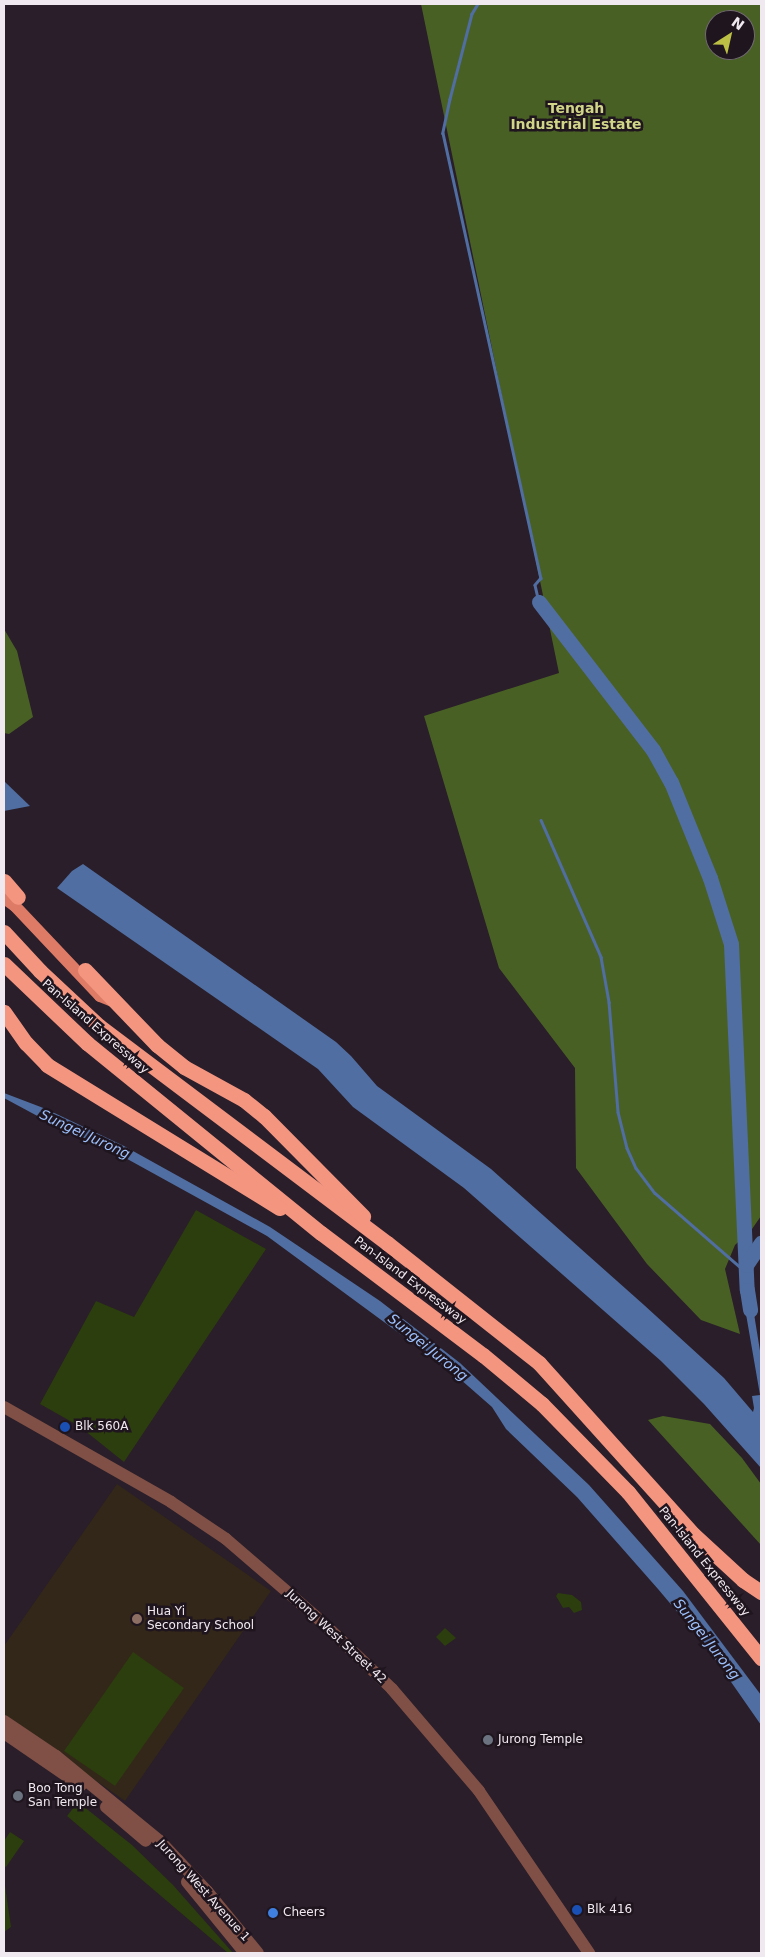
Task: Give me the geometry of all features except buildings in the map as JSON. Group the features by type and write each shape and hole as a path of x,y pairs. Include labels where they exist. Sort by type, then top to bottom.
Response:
{"highway":[{"path":"4,881 11,897"},
{"name":"Pan-Island Expressway","path":"4,932 40,971 99,1026 387,1243 539,1363 692,1534 743,1580 761,1592"},
{"name":"Pan-Island Expressway","path":"4,964 87,1043 322,1233 484,1355 542,1404 628,1492 761,1658"},
{"path":"85,970 157,1045 184,1067 244,1100 264,1116 318,1173 350,1202 387,1243"},
{"path":"4,1012 26,1043 47,1065 233,1181 322,1233"}],"main road":[{"path":"4,886 11,897 85,970"},
{"path":"11,897 14,906 100,996 115,1002"}],"street":[{"name":"Jurong West Street 42","path":"4,1407 171,1502 211,1529 269,1575 322,1622 392,1689 478,1791 589,1953"},
{"name":"Jurong West Avenue 1","path":"4,1721 56,1756 160,1841 207,1892 258,1953"},
{"name":"Jurong West Avenue 1","path":"4,1733 81,1786 158,1851 194,1890 245,1953"}],"shaded area":[{"name":"Hua Yi Secondary School","path":"117,1484 271,1591 125,1801 4,1716 4,1646"}],"green space":[{"path":"421,4 761,4 761,1216 752,1229 735,1245 725,1269 740,1334 701,1320 647,1264 576,1168 575,1068 499,968 424,716 559,673"},
{"path":"4,629 17,651 33,717 9,734 4,733"},
{"path":"196,1210 266,1249 124,1462 79,1426 40,1404 96,1301 134,1317"},
{"path":"663,1416 710,1424 742,1458 761,1484 761,1545 648,1420"},
{"path":"558,1593 572,1595 581,1602 582,1610 574,1613 569,1607 563,1608 556,1596"},
{"path":"445,1628 456,1638 445,1646 436,1637"},
{"path":"133,1652 184,1688 115,1786 64,1751"},
{"path":"78,1802 132,1845 173,1885 233,1953 228,1953 67,1816"},
{"path":"10,1832 24,1841 6,1867 4,1866 4,1841"},
{"path":"4,1879 11,1927 4,1932"}],"water":[{"path":"4,781 30,806 4,811"},
{"path":"83,864 336,1042 377,1086 491,1169 724,1378 753,1412 752,1396 760,1395 742,1291 750,1289 761,1357 761,1468 704,1404 661,1361 464,1188 353,1107 318,1069 57,888 72,871"},
{"name":"Sungei Jurong","path":"4,1093 46,1109 124,1146 270,1227 380,1301 460,1363 589,1485 683,1591 761,1695 761,1725 706,1646 658,1589 577,1497 506,1429 492,1407 452,1372 267,1236 120,1155 43,1119 4,1098"}],"waterway":[{"path":"478,4 472,14 443,133 541,578 535,585 539,602"},
{"path":"539,602 653,750 671,782 710,878 731,944 747,1290 750,1310"},
{"path":"541,820 601,957 609,1002 618,1112 627,1148 636,1168 655,1193 747,1273"},
{"path":"746,1265 761,1243"}],"place":[{"name":"Blk 560A","path":"65,1427"},
{"name":"Hua Yi Secondary School","path":"137,1619"},
{"name":"Jurong Temple","path":"488,1740"},
{"name":"Boo Tong San Temple","path":"18,1796"},
{"name":"Blk 416","path":"577,1910"},
{"name":"Cheers","path":"273,1913"}],"district":[{"name":"Tengah Industrial Estate","path":"576,116"}]}
